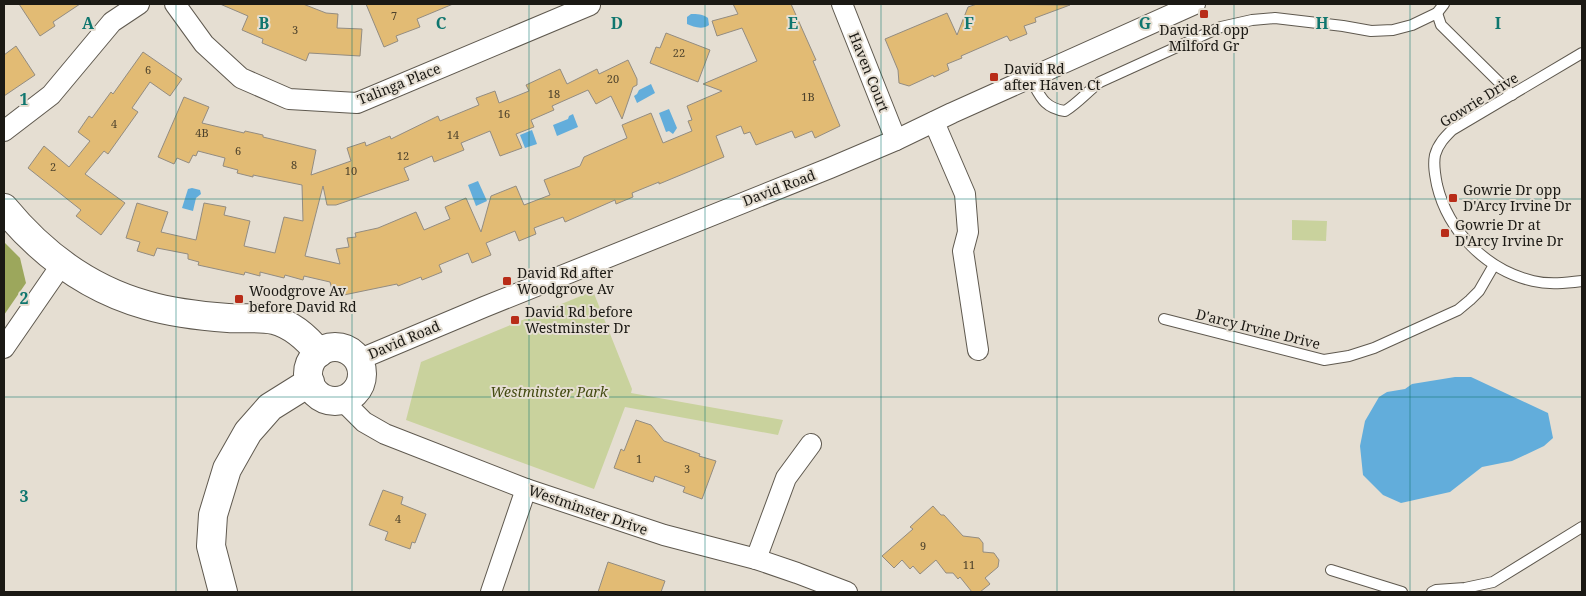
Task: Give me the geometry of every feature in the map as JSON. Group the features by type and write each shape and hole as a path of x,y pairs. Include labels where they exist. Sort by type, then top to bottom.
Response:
{"street":[{"path":"4,131 51,95 112,22 139,4"},
{"name":"Talinga Place","path":"175,4 204,44 241,78 289,99 357,103 590,5"},
{"name":"Haven Court","path":"842,4 896,140"},
{"name":"David Road","path":"358,360 896,140 1195,4"},
{"path":"934,122 965,194 968,232 963,251 978,350"},
{"path":"4,208 38,245 80,276 101,287 145,305 180,313 274,320 295,329 319,353"},
{"path":"4,348 62,264"},
{"path":"335,347 344,348 352,353 358,360 362,376 356,391 342,400 334,401 320,395 314,389 310,382 310,366 313,359 319,353 335,347"},
{"path":"222,592 211,546 214,515 227,469 248,432 270,407 310,382"},
{"name":"Westminster Drive","path":"342,400 364,422 384,434 526,490 664,535 756,559 847,592"},
{"path":"756,559 786,478 811,444"},
{"path":"491,592 526,490"}],"lane":[{"path":"1030,78 1040,97 1047,105 1065,111 1100,82 1222,26 1237,22 1275,18 1370,31 1393,30 1412,25 1437,13 1444,4"},
{"path":"1437,13 1441,25 1512,95"},
{"name":"Gowrie Drive","path":"1582,53 1452,130 1442,140 1435,154 1434,170 1440,194 1453,225 1469,243 1494,264 1533,282 1556,284 1582,281"},
{"name":"D'arcy Irvine Drive","path":"1164,319 1324,360 1349,356 1374,348 1458,310 1479,291 1494,264"},
{"path":"1432,592 1493,582 1582,527"},
{"path":"1331,570 1402,592"}],"green space":[{"path":"1292,220 1327,221 1326,241 1292,240"},
{"path":"4,242 20,258 26,283 4,315"},
{"name":"Westminster Park","path":"593,291 632,389 631,393 783,420 778,435 625,407 594,489 406,420 421,362"}],"water":[{"path":"691,14 700,14 708,18 709,25 701,28 687,24 687,17"},
{"path":"651,84 655,93 637,103 634,96 639,90"},
{"path":"669,109 677,128 673,134 669,131 666,132 659,113"},
{"path":"573,114 578,127 557,136 553,125 568,119"},
{"path":"532,130 537,144 525,148 520,135"},
{"path":"478,181 487,201 476,206 468,185"},
{"path":"188,189 200,190 201,194 196,198 193,211 182,208"},
{"path":"1455,377 1471,377 1548,413 1553,438 1544,446 1512,461 1482,467 1450,492 1401,503 1383,495 1363,475 1360,446 1365,421 1379,397 1387,392 1405,389 1412,384"}],"building":[{"path":"19,4 80,4 53,22 55,26 40,36"},
{"path":"220,4 303,4 326,13 338,14 337,28 362,29 360,56 309,53 306,61 262,43 263,39 242,30 248,16"},
{"path":"366,4 453,4 417,19 420,27 396,36 398,41 384,47"},
{"path":"733,4 791,4 816,60 813,61 840,126 815,138 812,131 795,138 792,131 756,145 750,132 744,134 741,126 716,136 724,157 632,193 633,197 616,204 615,200 565,222 563,217 534,228 536,234 519,241 515,231 486,243 491,255 472,263 468,253 439,265 442,272 422,280 421,277 398,286 397,284 334,297 330,282 304,276 303,280 285,275 284,278 260,272 260,276 245,272 244,275 198,265 199,262 188,259 188,254 157,248 154,256 137,251 140,242 126,238 137,203 168,212 161,232 196,240 204,203 226,207 224,215 250,221 244,246 275,253 284,217 303,221 302,185 237,173 238,170 223,166 225,158 198,151 196,156 193,155 189,163 177,158 174,164 158,157 184,97 209,107 202,123 244,133 245,131 263,135 263,137 316,150 311,175 351,161 347,148 365,142 366,146 390,136 391,139 438,116 440,121 479,105 476,98 495,91 499,103 529,91 526,85 560,69 567,84 597,69 599,74 628,60 637,79 637,85 633,87 622,119 611,96 596,104 588,90 552,106 554,110 531,120 534,127 516,134 522,148 500,156 490,131 461,143 464,150 434,162 432,156 404,168 409,180 336,205 327,205 323,186 305,256 340,264 336,249 349,247 347,238 356,237 355,233 378,228 416,212 424,230 450,219 445,207 466,198 481,232 491,196 516,186 524,205 550,195 544,180 580,166 584,157 627,138 622,125 651,113 663,143 692,131 688,121 692,120 687,106 722,91 703,84 757,61 742,28 717,36 712,21 738,14"},
{"path":"977,4 1070,5 1035,18 1036,22 1024,26 1027,34 1010,41 1007,36 961,56 962,58 947,64 949,70 934,77 933,75 909,86 899,83 898,70 885,39 947,13 957,35 968,7"},
{"path":"666,33 710,50 698,82 650,63 656,47 660,48"},
{"path":"16,46 35,75 4,96 4,55"},
{"path":"143,52 182,79 170,96 150,82 132,108 138,112 108,154 104,151 85,174 125,203 101,235 76,216 81,210 28,168 44,146 69,167 90,141 78,132 89,116 92,118 111,92 113,94"},
{"path":"636,420 651,425 664,441 716,461 702,499 683,492 685,487 655,476 653,482 614,468 621,449 624,451"},
{"path":"383,490 403,497 401,504 426,514 415,543 412,542 410,549 385,540 388,532 369,525"},
{"path":"933,506 963,536 979,538 983,543 983,552 994,553 999,560 998,567 985,578 990,584 980,592 972,592 960,577 958,579 953,573 946,573 936,560 920,574 913,566 910,569 902,560 894,568 882,556 913,529 910,527"},
{"path":"608,562 665,581 661,592 598,592"}],"place":[{"name":"David Rd opp Milford Gr","path":"1204,14"},
{"name":"David Rd after Haven Ct","path":"994,77"},
{"name":"Gowrie Dr opp D'Arcy Irvine Dr","path":"1453,198"},
{"name":"Gowrie Dr at D'Arcy Irvine Dr","path":"1445,233"},
{"name":"David Rd after Woodgrove Av","path":"507,281"},
{"name":"Woodgrove Av before David Rd","path":"239,299"},
{"name":"David Rd before Westminster Dr","path":"515,320"}]}
